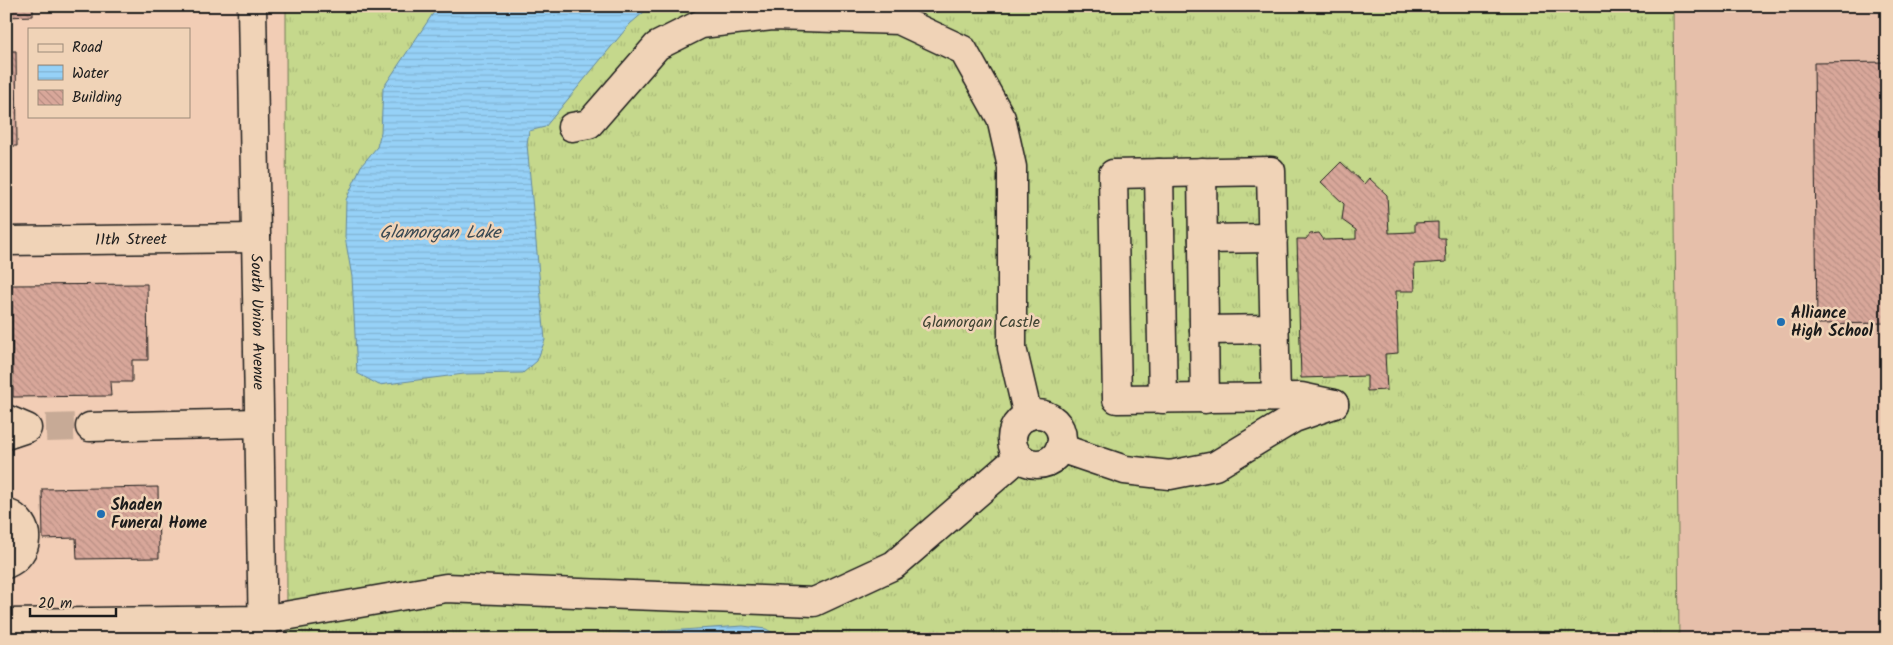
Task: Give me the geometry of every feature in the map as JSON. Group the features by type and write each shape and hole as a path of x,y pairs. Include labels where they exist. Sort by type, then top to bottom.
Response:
{"main road":[{"name":"South Union Avenue","path":"252,6 262,630"},
{"path":"572,127 588,124 657,46 701,24 772,16 899,20 963,50 1001,118 1012,167 1012,348 1028,416"},
{"path":"1060,448 1125,470 1170,475 1215,466 1294,418 1334,404 1301,397 1117,399 1113,174 1271,171 1276,397"},
{"path":"1202,172 1206,399"},
{"path":"1159,173 1163,399"},
{"name":"11th Street","path":"6,241 256,238"},
{"path":"1203,239 1273,238"},
{"path":"1204,330 1274,329"},
{"path":"1036,414 1052,419 1061,433 1060,448 1049,460 1042,463 1027,462 1019,457 1014,450 1012,433 1015,426 1028,416 1036,414"},
{"path":"90,427 259,423"},
{"path":"6,623 57,631 262,630 446,588 814,602 894,564 1019,457"},
{"path":"6,513 21,523 27,534 24,547 14,561 6,564"}],"shaded area":[{"name":"Alliance High School","path":"1673,6 1887,6 1887,639 1679,639"}],"green space":[{"name":"Glamorgan Castle","path":"286,6 1673,6 1679,639 287,639"}],"water":[{"name":"Glamorgan Lake","path":"438,6 651,6 630,24 545,127 529,131 527,144 545,340 537,361 523,373 464,374 379,385 357,373 352,277 345,237 346,200 361,166 377,147 381,132 383,88"},
{"path":"743,626 766,629 784,639 579,639 620,634"}],"building":[{"path":"6,6 33,6 33,16 6,17"},
{"path":"6,51 16,51 17,146 6,146"},
{"path":"1887,62 1887,323 1817,324 1814,63"},
{"path":"1341,162 1364,184 1369,178 1387,195 1389,233 1415,232 1415,223 1438,222 1438,238 1445,238 1446,262 1414,264 1415,291 1396,291 1398,353 1385,354 1387,390 1367,391 1367,376 1301,378 1297,239 1306,239 1310,234 1319,233 1324,240 1356,239 1356,230 1342,220 1344,204 1321,182"},
{"path":"147,284 148,360 132,360 132,382 110,382 111,396 13,397 12,285"},
{"name":"Shaden Funeral Home","path":"158,487 159,558 77,559 76,538 43,539 42,489"}],"tunnel":[{"path":"46,428 90,427"}],"place":[{"name":"Alliance High School","path":"1781,322"},
{"name":"Shaden Funeral Home","path":"101,514"}]}
